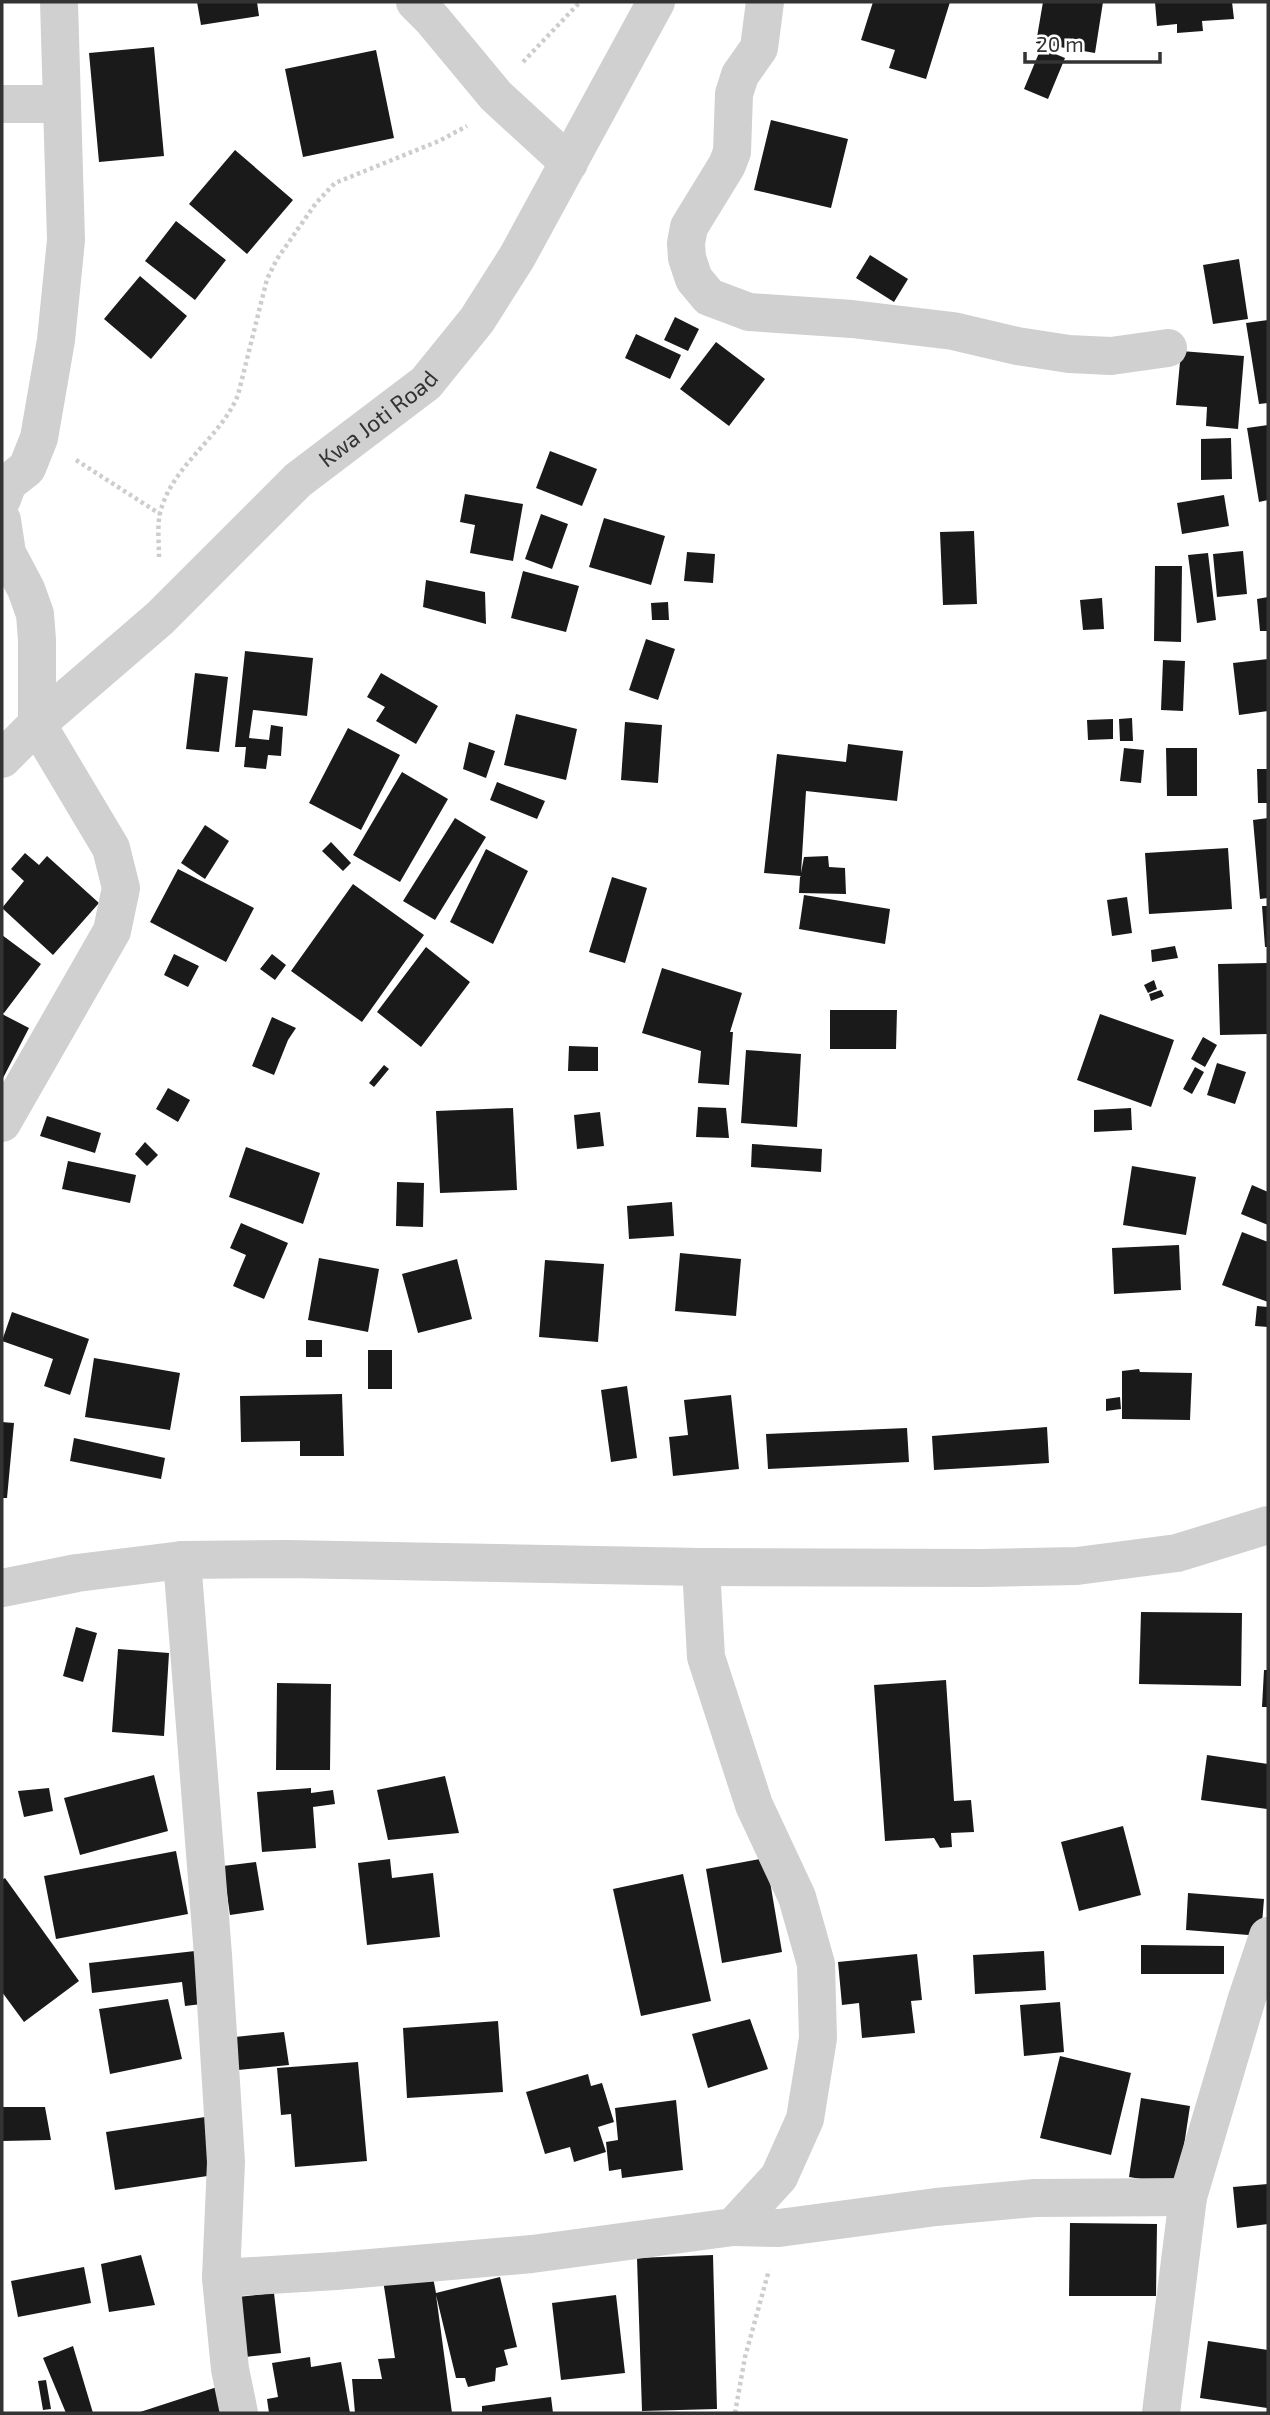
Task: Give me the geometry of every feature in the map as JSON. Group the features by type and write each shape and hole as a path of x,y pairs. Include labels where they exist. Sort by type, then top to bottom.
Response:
{"street":[{"path":"2,499 8,484 27,468 39,438 56,340 66,240 59,2"},
{"path":"415,2 496,96 569,163"},
{"name":"Kwa Joti Road","path":"2,758 37,724 160,618 298,480 426,383 477,320 517,257 656,2"},
{"path":"765,2 759,48 740,75 734,94 732,152 689,227 687,258 694,279 709,297 750,312 852,319 953,331 1017,346 1069,354 1111,356 1168,348"},
{"path":"2,104 62,104"},
{"path":"2,520 6,553 26,589 35,614 37,724 111,848 121,888 112,931 2,1123"},
{"path":"2,1587 77,1573 182,1560 301,1559 701,1567 1077,1566 1177,1553 1268,1525"},
{"path":"182,1560 214,1955 225,2148 221,2278 230,2368 239,2413"},
{"path":"701,1567 706,1657 754,1805 797,1898 816,1964 818,2038 805,2119 779,2177 733,2227"},
{"path":"1161,2413 1188,2197 1268,1936"},
{"path":"221,2278 532,2254 733,2227 779,2228 936,2207 1035,2198 1188,2197"}],"path":[{"path":"160,618 160,514 176,476 232,409 238,395 267,278 276,259 316,203 335,183 459,132 475,120 533,49 580,2"},
{"path":"39,438 160,514"},
{"path":"735,2413 745,2357 779,2228"}],"building":[{"path":"197,2 257,2 259,16 201,25"},
{"path":"873,2 950,2 926,79 889,68 895,50 861,40"},
{"path":"1043,2 1103,2 1095,53 1036,43"},
{"path":"1155,2 1232,2 1234,19 1202,21 1203,31 1177,33 1177,24 1157,26"},
{"path":"154,47 164,156 99,162 89,53"},
{"path":"1041,48 1065,58 1048,99 1024,89"},
{"path":"376,50 394,138 303,157 285,69"},
{"path":"771,120 848,139 831,208 754,190"},
{"path":"235,150 293,200 247,254 189,204"},
{"path":"176,221 226,260 195,300 145,261"},
{"path":"870,255 908,279 894,302 856,278"},
{"path":"1239,259 1248,319 1213,324 1203,265"},
{"path":"140,276 187,316 151,359 104,319"},
{"path":"675,317 699,329 688,351 664,340"},
{"path":"1268,320 1268,403 1259,404 1246,323"},
{"path":"636,334 681,355 670,379 625,358"},
{"path":"716,342 765,379 729,426 680,389"},
{"path":"1181,351 1244,356 1238,429 1206,426 1207,407 1176,405"},
{"path":"1268,425 1268,500 1259,502 1247,428"},
{"path":"1231,438 1232,479 1201,480 1201,439"},
{"path":"550,451 597,469 582,506 536,488"},
{"path":"465,494 523,504 513,561 470,553 475,525 460,522"},
{"path":"1224,495 1229,526 1182,534 1177,503"},
{"path":"541,514 568,524 552,569 525,559"},
{"path":"604,518 665,536 651,585 589,567"},
{"path":"974,531 977,604 943,605 940,532"},
{"path":"1243,551 1247,594 1217,597 1213,554"},
{"path":"687,552 715,554 713,583 684,581"},
{"path":"1208,553 1216,620 1197,623 1188,555"},
{"path":"1155,566 1182,566 1181,642 1154,641"},
{"path":"523,571 579,586 566,632 511,618"},
{"path":"426,580 485,592 486,624 423,607"},
{"path":"1268,597 1268,631 1260,631 1257,599"},
{"path":"1102,598 1104,629 1083,630 1080,600"},
{"path":"668,602 669,620 652,620 651,603"},
{"path":"646,639 675,649 658,700 629,690"},
{"path":"245,651 313,658 307,716 253,710 249,738 269,740 271,725 283,727 281,756 268,755 266,769 244,767 246,747 235,747"},
{"path":"1268,659 1268,711 1239,715 1233,663"},
{"path":"1163,660 1185,661 1183,711 1161,710"},
{"path":"195,673 228,677 219,752 186,749"},
{"path":"381,673 438,706 416,744 376,721 385,707 367,697"},
{"path":"516,714 577,729 566,780 504,765"},
{"path":"1132,718 1133,741 1120,741 1119,719"},
{"path":"1113,719 1113,739 1088,740 1087,720"},
{"path":"625,722 662,725 658,783 621,780"},
{"path":"348,728 400,755 361,830 309,803"},
{"path":"469,742 495,751 486,778 463,769"},
{"path":"848,744 903,751 897,801 806,791 801,873 804,857 828,856 829,867 845,868 846,894 799,893 801,876 764,873 777,754 846,762"},
{"path":"1124,748 1144,750 1141,783 1120,781"},
{"path":"1166,748 1197,748 1197,796 1167,796"},
{"path":"1257,769 1268,769 1268,803 1258,803"},
{"path":"402,772 448,799 400,882 353,855"},
{"path":"497,782 545,801 537,819 490,800"},
{"path":"455,818 486,837 435,920 403,901"},
{"path":"1268,818 1268,898 1260,899 1253,820"},
{"path":"205,825 229,841 205,879 181,863"},
{"path":"331,842 351,863 343,871 322,851"},
{"path":"1228,848 1232,909 1149,914 1145,853"},
{"path":"486,849 528,871 493,944 450,922"},
{"path":"25,853 39,865 47,856 99,903 53,955 2,908 24,881 11,869"},
{"path":"178,869 254,908 226,962 150,922"},
{"path":"612,877 647,888 625,963 589,952"},
{"path":"353,884 424,935 362,1022 291,971"},
{"path":"804,895 890,909 885,944 799,929"},
{"path":"1127,897 1132,933 1112,936 1107,900"},
{"path":"1262,906 1268,906 1268,947 1265,947"},
{"path":"2,935 41,964 4,1013 2,1012"},
{"path":"1175,946 1178,958 1152,962 1151,950"},
{"path":"426,947 470,982 421,1047 377,1012"},
{"path":"174,954 199,966 188,987 164,975"},
{"path":"272,954 286,965 275,980 260,969"},
{"path":"1268,963 1268,1034 1220,1035 1218,964"},
{"path":"662,968 742,993 730,1032 733,1032 729,1085 698,1083 701,1051 642,1033"},
{"path":"1154,980 1157,989 1148,993 1144,985"},
{"path":"1161,990 1164,996 1151,1001 1149,994"},
{"path":"830,1010 897,1010 896,1049 830,1049"},
{"path":"2,1014 29,1028 2,1080"},
{"path":"1100,1014 1174,1040 1151,1107 1077,1080"},
{"path":"272,1017 296,1028 288,1040 274,1075 252,1066"},
{"path":"1203,1037 1217,1045 1205,1067 1191,1059"},
{"path":"569,1046 598,1047 598,1071 568,1071"},
{"path":"746,1050 801,1054 797,1127 741,1123"},
{"path":"1217,1063 1246,1072 1235,1104 1207,1095"},
{"path":"384,1065 389,1069 374,1087 369,1083"},
{"path":"1195,1067 1204,1072 1192,1094 1183,1089"},
{"path":"168,1088 190,1100 178,1122 156,1109"},
{"path":"698,1107 726,1108 729,1138 696,1137"},
{"path":"513,1108 517,1190 440,1193 436,1111"},
{"path":"1131,1108 1132,1130 1094,1132 1094,1110"},
{"path":"600,1112 604,1146 577,1149 574,1115"},
{"path":"47,1116 101,1133 95,1153 40,1136"},
{"path":"145,1142 158,1155 147,1166 135,1154"},
{"path":"752,1144 822,1149 821,1172 751,1167"},
{"path":"246,1147 320,1173 303,1224 229,1197"},
{"path":"68,1161 136,1175 130,1203 62,1189"},
{"path":"1132,1166 1196,1177 1186,1235 1123,1225"},
{"path":"397,1182 424,1183 423,1227 396,1226"},
{"path":"1252,1185 1268,1192 1268,1225 1241,1214"},
{"path":"672,1202 674,1236 629,1239 627,1206"},
{"path":"241,1223 288,1243 264,1299 233,1286 246,1255 230,1248"},
{"path":"1242,1232 1268,1242 1268,1302 1222,1285"},
{"path":"1179,1245 1181,1290 1114,1294 1112,1248"},
{"path":"680,1253 741,1259 736,1316 675,1311"},
{"path":"319,1258 379,1269 368,1332 308,1320"},
{"path":"457,1259 472,1319 418,1333 402,1274"},
{"path":"545,1260 604,1264 598,1342 539,1337"},
{"path":"1257,1306 1268,1307 1268,1327 1255,1326"},
{"path":"12,1312 89,1339 70,1395 44,1386 53,1359 2,1341"},
{"path":"306,1340 322,1340 322,1357 306,1357"},
{"path":"368,1350 392,1350 392,1389 368,1389"},
{"path":"94,1358 180,1373 170,1430 85,1417"},
{"path":"1139,1369 1140,1372 1192,1373 1190,1420 1122,1419 1122,1371"},
{"path":"627,1386 637,1458 611,1462 601,1390"},
{"path":"342,1394 344,1456 300,1456 300,1441 241,1442 240,1396"},
{"path":"731,1395 739,1469 673,1476 669,1437 688,1435 684,1400"},
{"path":"1120,1397 1121,1409 1106,1411 1106,1399"},
{"path":"2,1422 14,1423 7,1498 2,1498"},
{"path":"1047,1427 1049,1463 934,1470 932,1436"},
{"path":"907,1428 909,1462 768,1469 766,1434"},
{"path":"74,1438 165,1458 161,1479 70,1461"},
{"path":"1141,1612 1242,1613 1241,1686 1139,1684"},
{"path":"76,1627 97,1633 83,1682 63,1676"},
{"path":"118,1649 169,1653 164,1736 112,1732"},
{"path":"1264,1670 1268,1670 1268,1707 1262,1707"},
{"path":"946,1680 954,1801 971,1800 974,1832 951,1833 952,1847 940,1848 934,1838 885,1841 874,1685"},
{"path":"277,1683 331,1684 330,1770 276,1770"},
{"path":"1207,1755 1268,1764 1267,1809 1201,1800"},
{"path":"154,1775 168,1831 80,1855 64,1798"},
{"path":"445,1776 459,1833 388,1840 377,1790"},
{"path":"49,1788 53,1811 24,1817 18,1791"},
{"path":"311,1788 311,1793 333,1790 335,1804 313,1807 316,1848 262,1852 257,1792"},
{"path":"1123,1826 1141,1895 1079,1911 1061,1842"},
{"path":"176,1851 188,1914 56,1939 44,1876"},
{"path":"766,1858 782,1952 722,1963 706,1869"},
{"path":"390,1859 392,1878 433,1873 440,1937 367,1945 358,1863"},
{"path":"256,1862 264,1910 230,1915 223,1866"},
{"path":"683,1874 711,2001 641,2016 613,1889"},
{"path":"5,1878 79,1981 24,2022 2,1992 2,1880"},
{"path":"1188,1893 1264,1899 1261,1936 1186,1930"},
{"path":"1141,1945 1224,1946 1224,1974 1141,1974"},
{"path":"195,1951 202,2004 185,2006 182,1982 92,1993 89,1963"},
{"path":"1044,1951 1046,1990 975,1994 973,1955"},
{"path":"917,1954 922,2000 911,2001 915,2033 862,2038 859,2003 842,2005 838,1962"},
{"path":"168,1999 182,2059 110,2074 99,2009"},
{"path":"1060,2002 1064,2052 1024,2056 1020,2005"},
{"path":"750,2019 768,2069 708,2088 692,2034"},
{"path":"498,2021 503,2092 407,2098 403,2028"},
{"path":"284,2032 289,2065 238,2070 235,2037"},
{"path":"1060,2056 1131,2073 1111,2155 1040,2138"},
{"path":"358,2062 367,2161 295,2167 291,2114 281,2115 277,2068"},
{"path":"588,2074 591,2086 602,2083 614,2122 598,2127 606,2152 574,2162 570,2147 545,2154 526,2092"},
{"path":"1141,2098 1190,2106 1178,2185 1129,2177"},
{"path":"676,2100 683,2170 622,2178 621,2169 609,2171 606,2142 618,2140 615,2108"},
{"path":"2,2107 45,2107 51,2140 2,2141"},
{"path":"205,2117 214,2175 115,2190 106,2132"},
{"path":"1268,2184 1268,2224 1237,2228 1233,2187"},
{"path":"1070,2223 1157,2224 1156,2296 1069,2296"},
{"path":"141,2255 155,2305 109,2312 101,2264"},
{"path":"713,2255 717,2409 642,2411 637,2258"},
{"path":"84,2267 91,2303 18,2317 11,2281"},
{"path":"432,2272 436,2293 500,2277 517,2347 504,2350 508,2365 496,2368 495,2381 468,2387 465,2378 456,2378 436,2295 452,2413 355,2413 352,2379 382,2379 378,2359 395,2358 383,2280"},
{"path":"274,2293 281,2353 245,2357 238,2297"},
{"path":"616,2295 625,2373 561,2380 552,2303"},
{"path":"1208,2341 1268,2350 1267,2408 1200,2398"},
{"path":"73,2346 93,2413 66,2413 43,2358"},
{"path":"310,2357 311,2367 341,2362 350,2413 269,2413 267,2399 278,2397 272,2363"},
{"path":"46,2380 51,2409 43,2410 38,2381"},
{"path":"217,2387 226,2413 137,2413"},
{"path":"551,2397 553,2413 482,2413 482,2406"}]}
